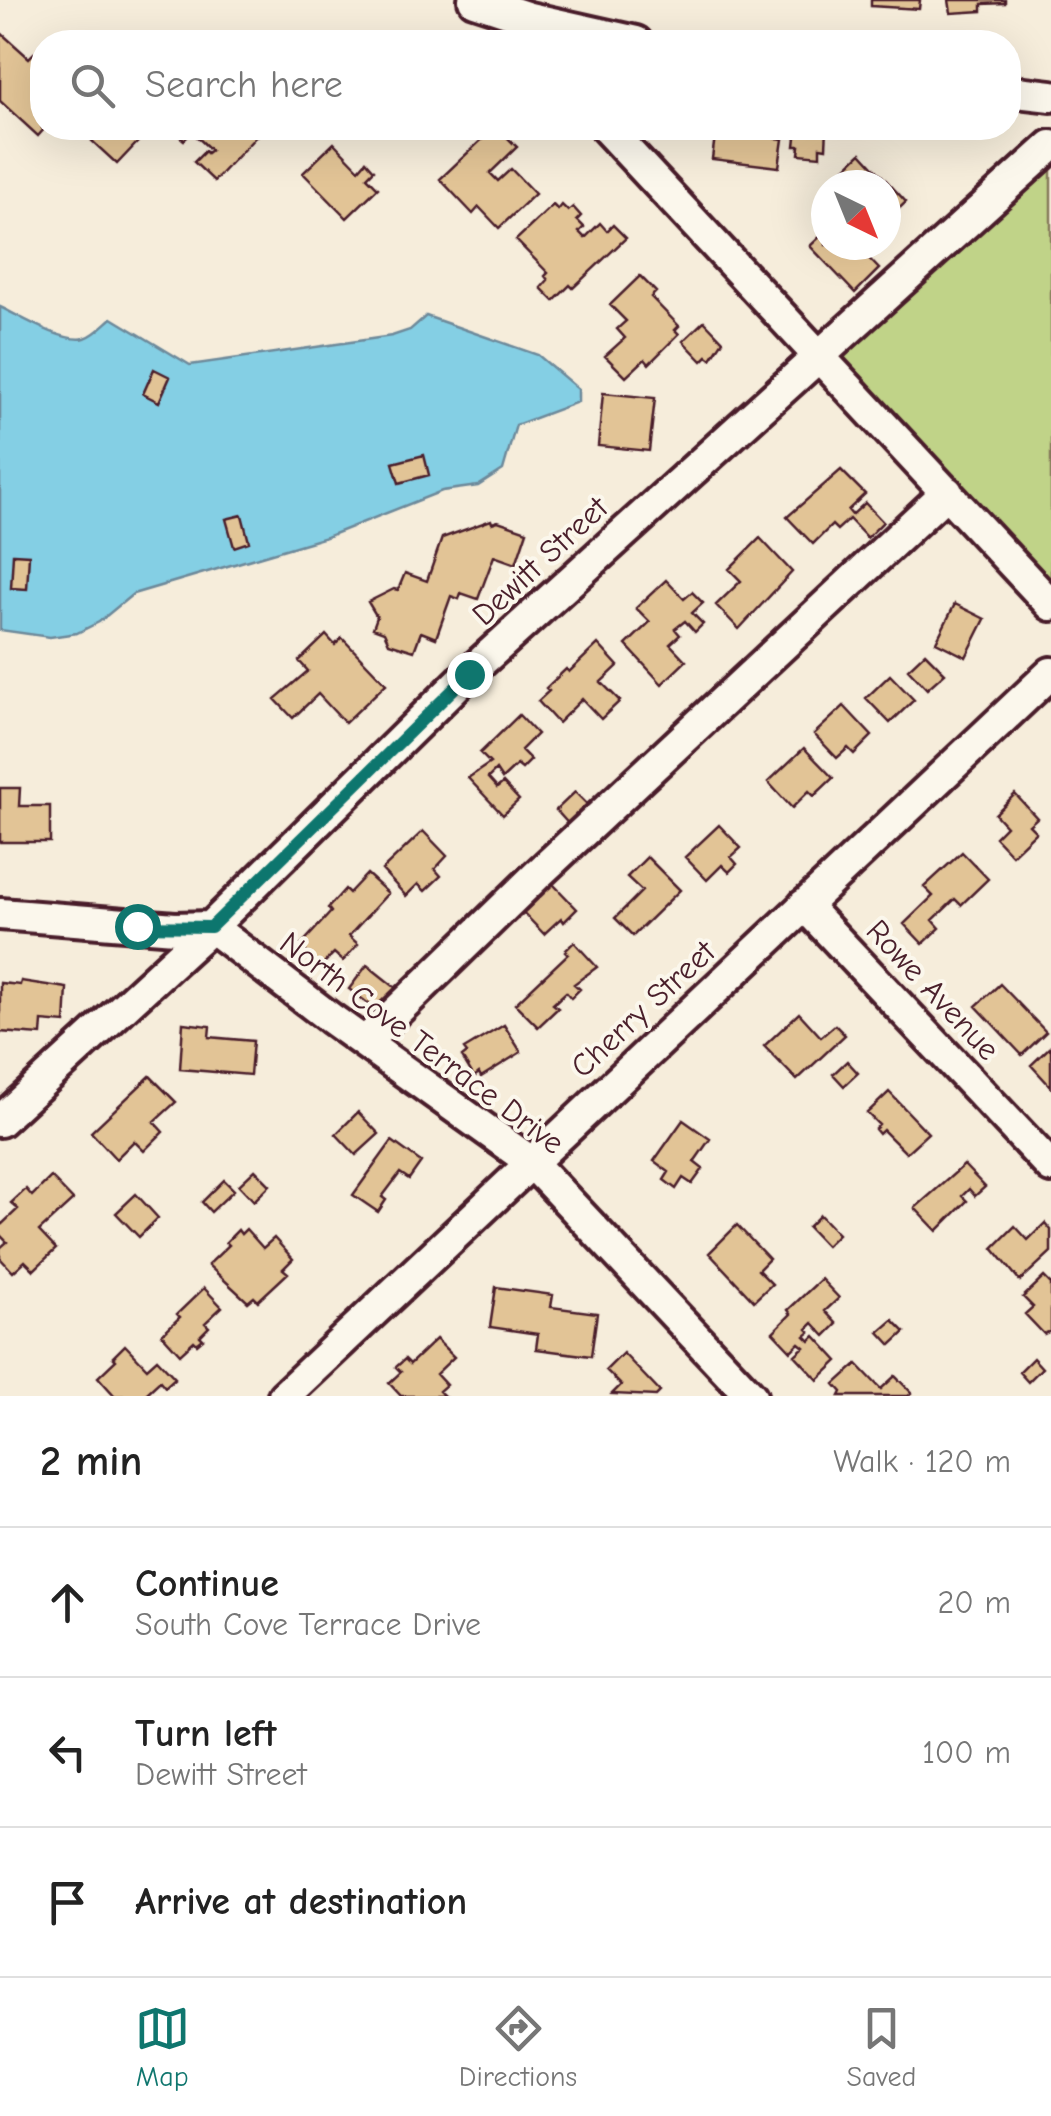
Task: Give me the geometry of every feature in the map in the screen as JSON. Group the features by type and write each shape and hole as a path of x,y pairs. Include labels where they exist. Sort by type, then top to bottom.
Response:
{"street":[{"path":"474,0 533,30"},
{"path":"1021,93 1051,96"},
{"path":"617,140 1051,605"},
{"name":"Dewitt Street","path":"0,1122 211,927 469,674 1051,146"},
{"path":"365,1042 536,876 947,492"},
{"name":"Cherry Street","path":"284,1396 1051,673"},
{"name":"Rowe Avenue","path":"804,905 1051,1167"},
{"path":"0,914 175,928 211,927"},
{"name":"North Cove Terrace Drive","path":"211,927 531,1162 751,1396"}],"green space":[{"path":"1051,165 1051,587 837,355"}],"water":[{"path":"0,307 54,333 76,339 92,335 112,318 190,365 392,336 410,330 426,316 538,355 578,389 578,402 516,425 503,470 478,486 442,491 326,537 133,594 99,622 77,633 50,637 0,630"}],"building":[{"path":"871,0 920,0 919,9 871,6"},
{"path":"949,0 1005,3 982,4 982,11 951,13"},
{"path":"0,32 30,57 30,129 0,101"},
{"path":"93,140 140,140 117,164"},
{"path":"200,140 253,140 214,181 194,162 211,150"},
{"path":"481,140 510,140 517,147 490,173 498,181 511,169 535,194 499,228 479,207 473,214 440,179"},
{"path":"714,140 783,140 779,167 712,159"},
{"path":"796,140 826,140 826,148 820,147 820,156 799,154 800,146 795,146"},
{"path":"334,143 359,169 366,161 374,170 367,177 378,188 347,218 303,173"},
{"path":"861,153 877,170 843,170"},
{"path":"553,205 558,210 562,205 568,211 573,207 581,216 577,220 584,227 579,232 585,238 600,223 607,231 613,225 626,238 554,301 541,288 548,273 516,240"},
{"path":"823,260 870,260 879,269 855,293"},
{"path":"640,276 656,292 651,297 679,326 675,330 679,334 649,364 645,359 626,377 605,356 625,338 617,329 626,321 610,305"},
{"path":"704,321 723,341 711,359 707,356 702,361 683,341"},
{"path":"154,369 170,377 159,402 143,394"},
{"path":"603,393 655,398 649,451 598,446"},
{"path":"424,455 429,475 399,483 393,463"},
{"path":"841,470 865,494 848,510 852,515 865,503 883,522 867,538 849,519 837,530 832,525 813,544 787,517"},
{"path":"242,515 249,542 234,547 226,519"},
{"path":"491,520 527,531 516,564 494,556 478,599 461,593 459,599 451,596 436,638 421,632 414,651 389,643 384,632 373,628 377,617 368,602 398,590 405,573 427,581 442,538"},
{"path":"760,538 792,572 739,629 716,605 741,581 729,569"},
{"path":"13,554 29,555 27,589 11,588"},
{"path":"666,580 684,599 692,592 703,603 692,613 703,624 695,632 685,621 675,629 680,635 670,644 686,661 662,684 626,645 650,622 636,608"},
{"path":"955,604 985,619 966,657 936,642"},
{"path":"326,635 335,645 342,638 386,684 345,723 318,694 293,718 275,699 308,671 299,661"},
{"path":"598,644 618,666 601,682 620,701 601,719 582,699 558,723 538,701 566,669 569,672"},
{"path":"925,653 945,673 927,689 908,669"},
{"path":"890,675 914,700 890,723 866,698"},
{"path":"844,706 872,736 854,754 848,748 837,758 814,734"},
{"path":"519,715 537,734 521,750 531,760 522,769 517,765 502,779 496,770 488,778 497,788 503,783 519,800 503,815 468,778 490,763 480,753"},
{"path":"804,748 833,778 814,796 809,791 792,808 768,782"},
{"path":"0,788 20,788 19,806 50,806 50,842 0,842"},
{"path":"575,792 593,810 573,829 556,810"},
{"path":"1015,794 1037,818 1029,825 1036,832 1012,855 995,837 1006,826 995,814"},
{"path":"719,825 741,848 731,857 737,864 729,872 722,865 707,880 685,857"},
{"path":"423,831 447,856 435,869 441,876 425,891 418,884 406,896 382,870"},
{"path":"962,852 988,879 961,905 955,899 933,920 940,928 923,944 904,924 933,896 924,887"},
{"path":"647,857 680,890 633,936 615,918 642,891 627,877"},
{"path":"367,874 388,893 349,936 358,944 343,961 334,953 321,966 300,946 331,912 328,908 345,889 349,893"},
{"path":"540,878 548,887 552,883 577,909 544,934 514,903"},
{"path":"574,942 597,967 574,984 580,989 571,998 566,992 553,1004 558,1008 538,1027 515,1004 568,954 565,951"},
{"path":"367,965 396,988 378,1011 349,989"},
{"path":"21,981 67,988 65,1023 42,1021 41,1035 0,1032 0,983 20,985"},
{"path":"1000,984 1046,1032 1022,1055 976,1006"},
{"path":"799,1013 821,1037 835,1025 845,1035 797,1080 764,1046"},
{"path":"183,1023 210,1026 209,1037 253,1041 250,1075 180,1069"},
{"path":"504,1025 521,1052 481,1077 479,1073 474,1077 462,1057 467,1053 464,1049"},
{"path":"1051,1046 1051,1087 1031,1065"},
{"path":"847,1061 858,1073 844,1086 833,1074"},
{"path":"150,1076 176,1102 154,1122 163,1132 144,1151 134,1141 116,1159 91,1132"},
{"path":"889,1092 928,1133 906,1153 883,1130 879,1134 875,1129 879,1125 867,1113"},
{"path":"358,1112 379,1134 356,1155 336,1134"},
{"path":"683,1120 710,1139 694,1162 703,1169 692,1184 683,1178 676,1189 664,1180 669,1172 654,1161"},
{"path":"392,1141 421,1162 409,1179 400,1173 382,1197 386,1200 378,1212 353,1195"},
{"path":"964,1165 985,1187 975,1196 969,1189 962,1196 967,1201 937,1231 915,1208"},
{"path":"255,1170 270,1185 254,1201 239,1185"},
{"path":"51,1177 73,1200 39,1231 56,1249 34,1270 25,1261 13,1272 0,1258 0,1248 7,1242 0,1235 0,1226 18,1209 11,1203 26,1189 32,1196"},
{"path":"224,1180 234,1190 211,1212 202,1202"},
{"path":"136,1194 158,1218 139,1237 116,1213"},
{"path":"820,1215 838,1234 826,1246 808,1227"},
{"path":"1045,1223 1051,1230 1051,1252 1020,1281 993,1248 1015,1226 1028,1240"},
{"path":"737,1225 769,1259 758,1270 772,1284 754,1301 709,1253"},
{"path":"246,1229 263,1248 274,1238 293,1259 283,1269 288,1273 258,1301 254,1297 248,1302 208,1265 238,1230 241,1234"},
{"path":"1044,1277 1051,1284 1051,1331 1044,1334 1025,1314 1033,1307 1023,1297"},
{"path":"821,1279 839,1298 825,1311 837,1324 825,1336 813,1323 805,1336 810,1341 815,1336 838,1361 818,1380 795,1355 804,1347 799,1343 791,1351 773,1332 791,1314 788,1310"},
{"path":"496,1287 553,1295 551,1307 597,1313 591,1356 536,1349 538,1334 490,1327"},
{"path":"204,1288 222,1307 205,1323 209,1327 200,1336 203,1339 197,1344 194,1341 180,1354 162,1334"},
{"path":"893,1320 905,1332 891,1345 879,1332"},
{"path":"436,1339 454,1357 436,1374 446,1385 439,1391 444,1396 401,1396 389,1383 401,1372 396,1367 405,1359 410,1364"},
{"path":"125,1345 147,1368 157,1359 175,1378 165,1387 160,1381 147,1393 151,1396 115,1396 98,1377"},
{"path":"623,1353 660,1392 656,1396 612,1394 621,1385 606,1370"},
{"path":"1033,1358 1042,1368 1028,1382 1019,1372"},
{"path":"857,1364 881,1389 895,1376 912,1393 840,1396 842,1392 835,1384"}],"route":[{"path":"137,926 211,927 469,674"}]}
